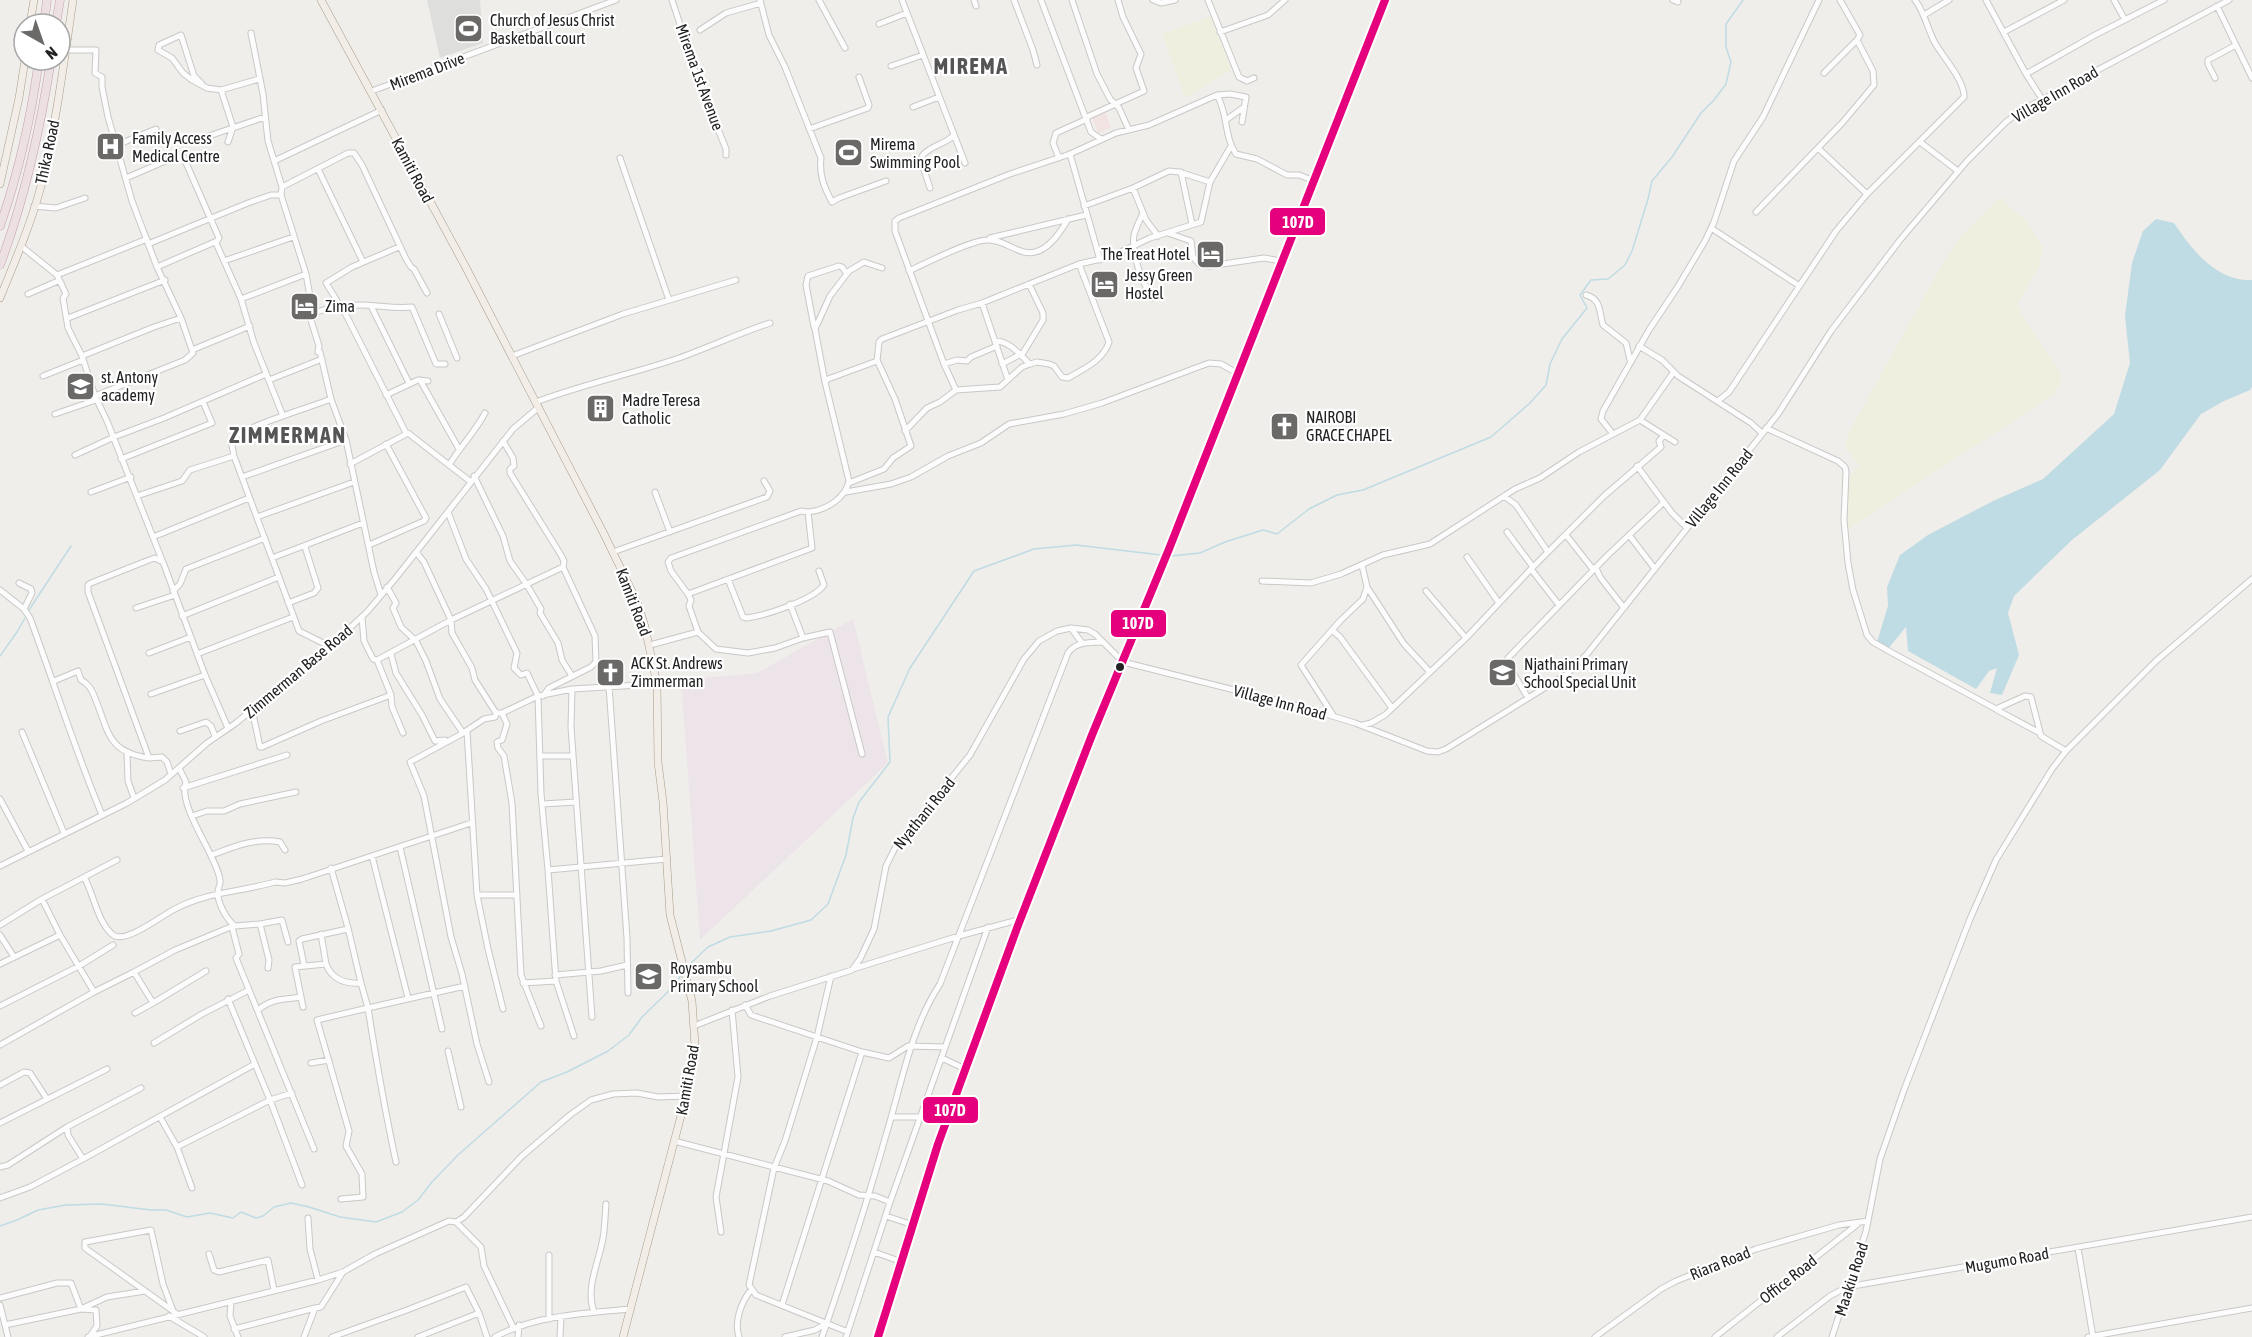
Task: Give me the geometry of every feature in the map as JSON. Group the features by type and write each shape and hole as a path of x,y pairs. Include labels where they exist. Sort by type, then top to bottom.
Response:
{"highway":[{"name":"Thika Road","path":"0,226 28,126 37,72"},
{"name":"Thika Road","path":"0,265 30,172 44,110 49,72"}],"main road":[{"name":"Kamiti Road","path":"321,0 382,110 613,552 638,604 650,645 657,684 658,762 670,915 686,974 695,1045 686,1096 623,1337"},
{"path":"878,1337 952,1103 1021,920 1092,735 1385,0"},
{"path":"0,184 23,72"},
{"name":"Thika Road","path":"0,298 34,206 46,162 62,72"}],"street":[{"name":"Mirema Drive","path":"372,92 616,0"},
{"name":"Mirema 1st Avenue","path":"672,0 699,82 726,149 726,155"},
{"path":"819,0 845,48"},
{"path":"902,0 965,163"},
{"path":"1014,0 1034,50 1037,65"},
{"path":"1041,0 1091,132 1101,139"},
{"path":"1072,0 1097,74 1119,108 1129,130"},
{"path":"1059,158 1053,143 1053,136 1062,129 1144,91 1136,68 1141,54 1123,17 1118,0"},
{"path":"1153,0 1161,3 1175,0"},
{"path":"1208,0 1239,77 1247,81 1254,78"},
{"path":"1220,32 1268,15 1285,0"},
{"path":"1613,434 1601,418 1603,411 1630,360 1681,283 1711,228 1734,161 1763,117 1819,0"},
{"path":"1824,73 1860,35 1840,0"},
{"path":"1719,400 1729,392 1836,231 1867,194 1920,142 1964,94 1962,86 1926,25 1924,15 1915,0"},
{"path":"1924,15 1949,0"},
{"path":"1986,0 2042,99"},
{"path":"2004,32 2064,0"},
{"path":"2114,0 2125,20"},
{"path":"2026,74 2163,0"},
{"name":"Village Inn Road","path":"1123,662 1269,697 1361,726 1427,751 1438,752 1446,749 1574,669 1764,431 1851,304 1900,240 1958,171 2006,122 2042,99 2229,0"},
{"path":"700,30 726,13 760,1 769,35 785,67 820,158 824,186 832,202 886,181"},
{"path":"2217,6 2252,78"},
{"path":"879,24 907,13"},
{"path":"251,33 263,94 267,141 282,186 281,195 293,237 306,274 309,303 313,313"},
{"path":"202,84 183,73 172,58 158,50 159,45 181,35 194,76 202,84 206,88 221,90 259,79"},
{"path":"1756,212 1867,96 1874,85 1873,71 1857,40"},
{"path":"2214,78 2208,60 2236,45"},
{"path":"55,414 185,360 191,356 192,350 132,201 102,87 102,77 95,73 96,50 72,50"},
{"path":"891,66 923,55"},
{"path":"172,58 188,56"},
{"path":"809,129 868,108 860,77"},
{"path":"221,90 233,127 228,142"},
{"path":"956,390 909,271 895,231 895,221 1012,173 1070,154 1101,139 1149,125 1217,95 1230,94 1246,97 1242,122"},
{"path":"1217,95 1222,104 1231,146 1236,154 1257,159 1287,175 1299,175 1312,180"},
{"path":"913,107 939,97"},
{"path":"1226,120 1244,107"},
{"path":"274,161 382,110"},
{"path":"196,140 265,117"},
{"path":"117,145 156,129"},
{"path":"930,188 922,164 922,156 927,150 949,141 954,135"},
{"path":"1920,142 1958,171"},
{"path":"849,483 884,469 893,458 910,448 911,444 878,360 879,342 882,339 982,303 1079,264 1110,257 1158,236 1201,222 1210,182 1231,146"},
{"path":"1818,148 1867,194"},
{"path":"282,186 348,153 354,153 362,165 399,247 411,267 414,268 426,293"},
{"path":"1070,154 1100,260"},
{"path":"126,178 182,155 210,218 218,240 216,243 241,299 254,343 283,416"},
{"path":"620,158 669,300"},
{"path":"318,169 363,262"},
{"path":"1084,206 1133,188 1169,171 1181,172 1210,182"},
{"path":"1181,172 1192,224"},
{"path":"1133,188 1150,228 1158,236"},
{"path":"57,275 271,195 281,195"},
{"path":"34,206 56,208 85,198"},
{"path":"1143,213 1136,228 1134,246 1144,285 1152,298"},
{"path":"909,271 959,248 986,239 1086,215"},
{"path":"986,239 1027,254 1046,247 1055,240 1068,219"},
{"path":"1711,228 1798,285"},
{"path":"1168,233 1191,241 1193,257 1199,264 1209,266 1264,258 1281,261"},
{"path":"224,261 293,237"},
{"path":"157,267 218,240"},
{"path":"21,246 57,275 66,294 63,298 68,318 66,321 83,358 96,398 114,436 205,675 228,728"},
{"path":"399,247 363,262 326,283 342,309 406,433"},
{"path":"815,329 830,296 847,274 864,261 882,268"},
{"path":"906,431 927,408 937,404 956,390 1000,387 1022,367 1037,362 1054,366 1062,377 1068,378 1090,366 1107,347 1107,337 1079,264"},
{"path":"846,492 849,483 825,382 806,285 808,276 839,266 847,274"},
{"path":"241,299 306,274"},
{"path":"68,318 165,279"},
{"path":"512,356 623,314 736,280"},
{"path":"28,294 58,281 60,283"},
{"path":"1002,364 1020,355 1043,321 1043,314 1029,284"},
{"path":"1586,295 1593,297 1598,303 1603,325 1626,343 1630,360"},
{"path":"982,303 1008,380"},
{"path":"313,313 371,306 396,309 412,307 436,364 445,364"},
{"path":"371,306 409,383"},
{"path":"313,313 310,317 319,346 318,352 320,352 331,399 346,440 381,595"},
{"path":"439,314 458,358"},
{"path":"43,376 154,327 181,318"},
{"path":"538,405 556,394 678,358 738,333 770,323"},
{"path":"192,350 250,326"},
{"path":"944,364 957,360 967,361 1002,341 1010,345 1030,364"},
{"path":"1639,346 1662,360 1673,373 1719,400 1764,431 1838,461 1845,467 1844,520 1849,569 1865,629 1873,642 2040,733 2044,738 2066,751"},
{"path":"75,455 114,436 268,377 322,359"},
{"path":"825,382 837,374 872,364 878,360"},
{"path":"862,754 831,634 828,632 775,648 748,653 716,649 698,632 689,606 691,600 671,571 668,562 671,558 801,511 808,512 825,508 846,492 891,484 911,477 948,456 981,443 1009,424 1093,406 1209,363 1221,364 1237,372"},
{"path":"1262,581 1311,583 1341,574 1383,555 1430,544 1504,496 1540,478 1570,457 1640,420 1673,373"},
{"path":"386,395 409,383 420,380 428,381"},
{"path":"420,380 459,449"},
{"path":"329,646 318,639 303,635 293,617 230,443 232,438 331,399"},
{"path":"121,459 212,423 203,402"},
{"name":"Zimmerman Base Road","path":"0,866 134,798 171,774 215,736 329,646 362,617 503,441 538,405"},
{"path":"448,465 477,428 485,413"},
{"path":"1640,420 1676,442"},
{"path":"350,464 408,432 448,465 473,479 503,536 510,561 541,609 540,613 558,643 562,660 572,676"},
{"path":"1361,726 1379,719 1466,638 1548,552 1637,466 1661,447 1659,441 1664,435"},
{"path":"242,477 346,440"},
{"path":"503,441 513,458 514,466 510,469 510,473 561,555 564,561 563,567 580,601 596,642 594,665 546,690 540,696"},
{"path":"369,545 424,521 426,518 386,444"},
{"path":"137,496 182,481 190,470 234,456"},
{"path":"1637,466 1687,528"},
{"path":"91,492 130,477"},
{"path":"613,552 767,496 770,491 764,481"},
{"path":"257,518 354,482"},
{"path":"655,492 669,532"},
{"path":"1504,496 1516,505 1548,552"},
{"path":"153,537 249,498"},
{"path":"1528,699 1508,664 1508,658 1559,604 1664,502"},
{"path":"448,512 466,559 492,602 517,653 513,668 521,675 527,673 540,696 541,794 556,978 574,1036"},
{"path":"688,594 812,548 808,512"},
{"path":"272,558 363,523"},
{"path":"1507,532 1559,604"},
{"path":"1566,535 1592,567 1596,568 1600,577 1624,608"},
{"path":"1629,535 1655,569"},
{"path":"136,608 174,593 186,569 265,538"},
{"path":"288,603 314,593 318,588 305,547"},
{"path":"416,552 424,562 451,620 452,633 472,668 475,680 507,724 502,740 498,742 498,748 504,756 511,791 523,983 541,1026"},
{"path":"1467,557 1499,603"},
{"path":"149,758 88,585 94,580 123,572 155,558 163,562"},
{"path":"1362,565 1367,587 1404,644 1430,672"},
{"path":"377,660 416,641 451,620 563,567"},
{"path":"728,579 743,616 754,617 790,604 823,588 819,571"},
{"path":"182,616 279,577"},
{"name":"Maakiu Road","path":"1832,1337 1848,1287 1876,1171 1904,1090 1987,878 2066,751 2156,661 2252,579"},
{"path":"19,583 32,593 24,609"},
{"path":"387,587 396,603 393,608 400,627 416,641 440,699 465,732 477,895 503,1009"},
{"path":"1334,717 1301,665 1363,599 1367,587"},
{"path":"0,590 24,609 30,618 83,769 102,815"},
{"path":"1426,591 1466,638"},
{"path":"790,604 803,638"},
{"path":"197,654 293,617"},
{"path":"362,617 366,648 373,659 377,660 403,733"},
{"path":"1071,628 1088,630 1123,662"},
{"path":"1071,628 1082,643"},
{"name":"Nyathani Road","path":"852,970 865,950 874,929 886,866 895,848 970,755 1024,659 1047,635 1071,628"},
{"path":"1332,630 1340,637 1392,708"},
{"path":"650,645 698,632"},
{"path":"149,653 191,637"},
{"path":"822,1337 868,1196 911,1046 926,1006 940,984 1068,653 1072,647 1082,643 1103,642"},
{"path":"391,654 396,673 435,741 443,741 465,732"},
{"path":"54,681 78,671 81,680 87,682 92,691 113,744 128,753 149,758 157,756 164,759 171,774"},
{"path":"152,694 205,675"},
{"path":"489,1082 477,1044 452,937 424,796 410,762 484,719 495,717 499,713 540,696 572,689 657,684"},
{"path":"609,686 622,864 628,993"},
{"path":"572,689 571,727 592,1017"},
{"path":"252,709 261,748 321,721 391,695"},
{"path":"1996,710 2025,696 2031,697 2040,733"},
{"path":"180,732 206,722 211,726 215,736"},
{"path":"22,732 64,833"},
{"path":"128,753 128,781 134,798"},
{"path":"183,788 287,755"},
{"path":"540,756 573,756"},
{"path":"179,768 186,782 183,788 192,816 207,851 212,855 221,882 218,893 233,926 239,954 236,958 314,1149"},
{"path":"192,816 217,809 224,811 240,804 297,792"},
{"path":"0,799 28,851"},
{"path":"543,804 576,802"},
{"path":"84,877 103,922 113,935 122,938 141,930 148,923 190,901 275,882 285,883 471,823"},
{"path":"212,855 252,842 280,842 285,850"},
{"path":"400,847 442,1029"},
{"path":"372,856 408,998"},
{"path":"548,870 667,859"},
{"path":"0,925 42,899 117,860"},
{"path":"331,868 373,1028 380,1089 396,1162"},
{"path":"477,895 517,895"},
{"path":"42,899 60,935 94,992"},
{"path":"0,1045 175,950 233,926 282,920 288,942"},
{"path":"694,1026 745,1005 831,976 988,927 1021,920"},
{"path":"260,924 269,960 268,968"},
{"path":"831,976 817,1037 785,1141 774,1168 749,1285 756,1295 827,1323 847,1334 890,1202 988,927"},
{"path":"304,965 299,941 306,937 348,929"},
{"path":"0,934 14,957"},
{"path":"321,934 327,968 339,980 350,984 361,983"},
{"path":"0,964 60,935"},
{"path":"0,1006 79,966 113,945"},
{"path":"303,1007 296,967 326,964"},
{"path":"523,983 627,965"},
{"path":"135,1014 206,971"},
{"path":"134,972 153,1003"},
{"path":"341,1199 363,1197 362,1177 346,1146 349,1131 317,1020 465,986"},
{"path":"154,1043 228,999 249,990"},
{"path":"258,1010 274,999 301,997"},
{"path":"228,999 302,1185"},
{"path":"745,1005 751,1015 862,1052 889,1058 908,1046 945,1047"},
{"path":"721,1232 716,1197 738,1077 732,1010"},
{"path":"448,1051 461,1107"},
{"path":"782,1305 862,1052"},
{"path":"942,1058 965,1069"},
{"path":"311,1063 329,1060"},
{"path":"0,1198 30,1187 255,1064"},
{"path":"0,1123 107,1069"},
{"path":"0,1084 24,1072 30,1073 47,1099"},
{"path":"0,1167 8,1165 67,1127 141,1088"},
{"path":"177,1147 270,1100 292,1093"},
{"path":"456,1222 475,1208 522,1156 591,1100 613,1094 686,1096"},
{"path":"927,1100 952,1103"},
{"path":"160,1117 177,1147 192,1188"},
{"path":"892,1117 921,1117"},
{"path":"67,1127 68,1135 83,1159"},
{"path":"674,1141 823,1180 859,1195 890,1202"},
{"path":"594,1312 590,1300 596,1261 602,1241 606,1204"},
{"path":"886,1216 913,1225"},
{"name":"Mugumo Road","path":"1777,1337 1830,1296 1848,1287 2252,1216"},
{"path":"308,1218 309,1249 318,1280"},
{"path":"89,1337 343,1272 449,1221 456,1222 481,1247 484,1266 516,1326 518,1337"},
{"name":"Office Road","path":"1714,1337 1864,1221"},
{"name":"Riara Road","path":"1595,1337 1661,1289 1676,1281 1756,1249 1813,1232 1864,1221"},
{"path":"173,1314 163,1284 152,1230 85,1242 86,1248 145,1291 173,1314 203,1336"},
{"path":"2078,1248 2091,1337 2252,1308"},
{"path":"874,1252 902,1262"},
{"path":"209,1254 214,1270 219,1272 268,1260 274,1290"},
{"path":"549,1255 549,1319"},
{"path":"234,1329 321,1307 343,1272"},
{"path":"0,1298 57,1282 66,1282 71,1284 81,1309"},
{"path":"332,1337 407,1311 465,1287 479,1313 487,1337"},
{"path":"739,1337 737,1327 740,1308 751,1290"},
{"path":"5,1325 81,1309 107,1297 145,1291"},
{"path":"231,1302 230,1316 238,1337"},
{"path":"0,1305 8,1337"},
{"path":"304,1337 315,1308"},
{"path":"81,1309 96,1310 97,1326 89,1337"},
{"path":"495,1337 516,1326 549,1319 631,1309"},
{"path":"418,1337 479,1313"},
{"path":"560,1337 561,1317"},
{"path":"785,1337 815,1330 827,1323"},
{"path":"1722,1331 1728,1337"},
{"path":"195,1337 203,1336"}],"shaded area":[{"path":"427,0 480,0 483,43 440,58"},
{"path":"1105,112 1111,128 1098,133 1092,117"},
{"path":"853,619 888,763 700,940 681,680 757,673"}],"green space":[{"name":"Church of Jesus Christ Basketball court","path":"473,15 483,26 466,42 456,31"},
{"path":"1211,16 1231,70 1185,98 1162,34"},
{"path":"2003,198 2010,208 2026,220 2043,248 2039,267 2017,305 2059,371 2060,384 2054,394 1847,530 1848,478 1859,465 1845,448 1849,432 1948,254 1959,239 1995,202"}],"water":[{"path":"2156,219 2174,223 2188,243 2216,270 2227,276 2252,280 2252,387 2201,414 2160,470 2072,540 2014,596 2008,613 2019,655 2002,695 1990,693 1997,668 1989,671 1976,689 1908,651 1906,627 1888,649 1877,642 1888,606 1887,587 1900,555 1928,535 1993,501 2043,479 2114,414 2130,363 2125,316 2132,263 2143,231"}],"waterway":[{"path":"1171,556 1200,553 1263,530 1277,534 1309,509 1337,495 1363,490 1491,437 1530,403 1546,385 1550,364 1562,339 1587,308 1580,295 1591,280 1608,279 1625,265 1632,251 1652,181 1672,157 1701,113 1726,84 1731,62 1726,47 1726,24 1743,0"},
{"path":"689,965 708,947 730,937 771,931 811,920 828,904 846,855 853,818 859,802 890,762 888,717 910,668 974,571 1034,549 1076,545 1161,555"},
{"path":"29,610 71,546"},
{"path":"0,656 25,618"},
{"path":"0,1226 38,1210 66,1205 102,1204 166,1210 187,1217 210,1213 233,1218 241,1212 256,1218 263,1216 274,1207 291,1203 340,1217 376,1222 402,1212 418,1200 458,1155 541,1082 567,1072 608,1051 629,1035 642,1017 673,987 681,975"}],"transit line":[{"name":"107D","path":"878,1337 938,1144 1017,928 1385,0"}],"place":[{"name":"Church of Jesus Christ Basketball court","path":"469,29"},
{"name":"Family Access Medical Centre","path":"111,147"},
{"name":"Mirema Swimming Pool","path":"849,153"},
{"name":"The Treat Hotel","path":"1211,254"},
{"name":"Jessy Green Hostel","path":"1104,284"},
{"name":"Zima","path":"304,306"},
{"name":"st. Antony academy","path":"80,386"},
{"name":"Madre Teresa Catholic","path":"601,409"},
{"name":"NAIROBI GRACE CHAPEL","path":"1285,426"},
{"name":"ACK St. Andrews Zimmerman","path":"610,672"},
{"name":"Njathaini Primary School Special Unit","path":"1503,673"},
{"name":"Roysambu Primary School","path":"649,977"}],"district":[{"name":"MIREMA","path":"971,66"},
{"name":"ZIMMERMAN","path":"288,435"}]}
